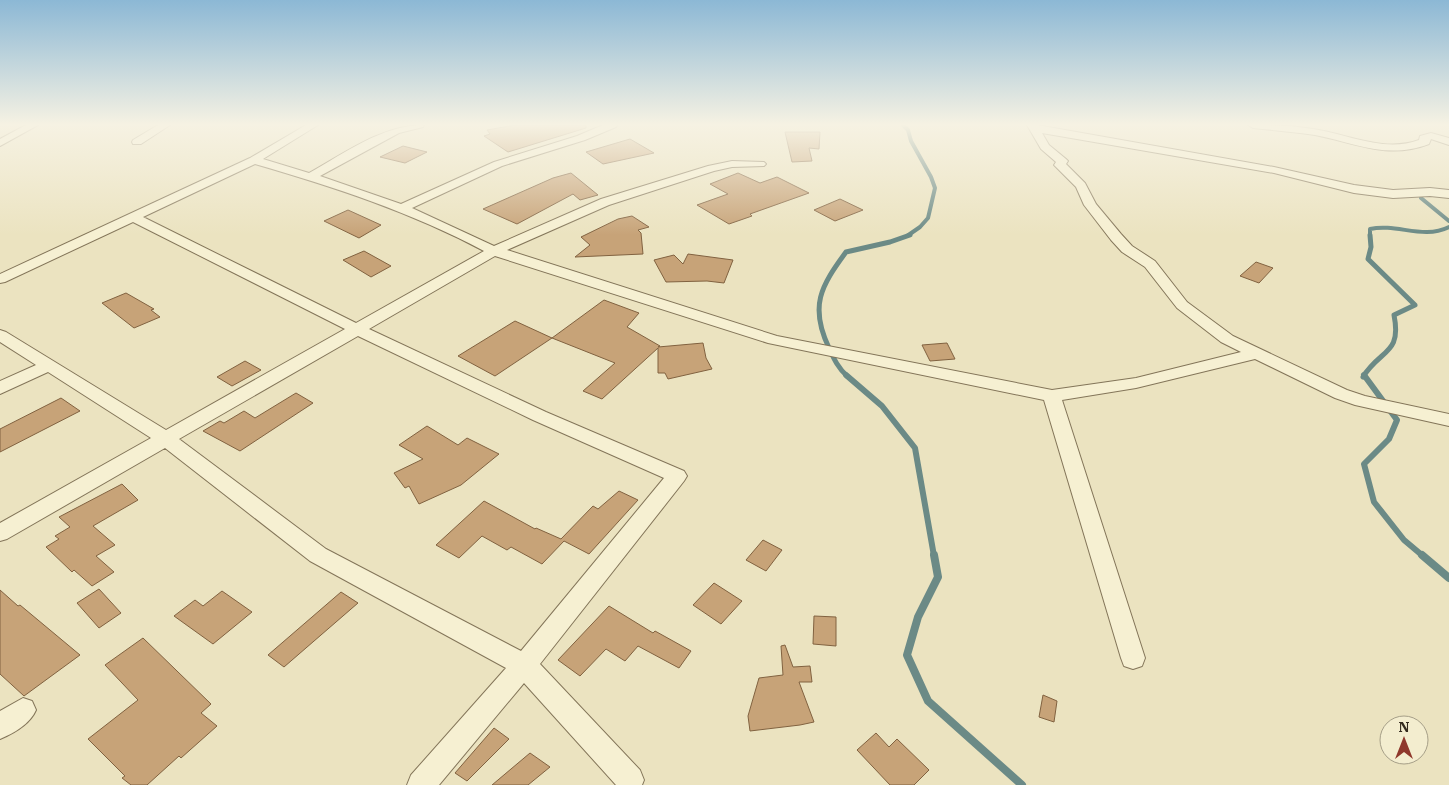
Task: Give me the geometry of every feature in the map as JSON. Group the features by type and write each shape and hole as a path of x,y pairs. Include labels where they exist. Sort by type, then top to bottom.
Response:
{"street":[{"path":"0,267 123,213 231,162"},
{"path":"0,279 135,218 251,162"},
{"path":"259,162 402,208 465,234 494,251 774,340 1052,396 1136,383 1255,354"},
{"path":"310,177 338,162"},
{"path":"402,208 506,162"},
{"path":"1062,162 1060,165 1081,186 1090,206 1121,243 1150,264 1182,305 1227,339 1341,394 1370,403 1449,420"},
{"path":"1228,162 1354,188 1393,194 1430,192 1449,194"},
{"path":"0,533 494,251 605,202 712,168 732,164 760,164"},
{"path":"135,218 355,329 676,476 524,665 421,785"},
{"path":"0,335 165,438 318,555 524,665 630,780"},
{"path":"0,388 49,365"},
{"path":"1052,396 1133,658"},
{"path":"0,726 23,710"}],"building":[{"path":"600,162 614,162 603,164"},
{"path":"571,173 598,195 580,200 573,194 517,224 483,209 553,178"},
{"path":"738,173 760,183 777,177 809,193 750,214 752,216 729,224 697,205 728,194 710,184"},
{"path":"840,199 863,210 835,221 814,210"},
{"path":"348,210 381,225 359,238 324,221"},
{"path":"632,216 649,227 638,230 641,233 643,254 575,257 590,245 581,237 618,219"},
{"path":"364,251 391,266 371,277 343,260"},
{"path":"688,254 733,260 724,283 707,281 666,282 654,260 674,255 683,264"},
{"path":"1256,262 1273,268 1259,283 1240,276"},
{"path":"126,293 154,309 151,310 160,317 134,328 102,303"},
{"path":"604,300 639,313 627,327 660,346 658,347 703,343 706,358 712,369 668,379 665,373 658,373 658,348 602,399 583,391 615,363 552,338"},
{"path":"515,321 552,338 495,376 458,356"},
{"path":"947,343 955,359 930,361 922,345"},
{"path":"245,361 261,370 232,386 217,377"},
{"path":"296,393 313,403 240,451 203,431 220,421 224,423 244,411 255,418"},
{"path":"61,398 80,411 0,452 0,429"},
{"path":"427,426 458,445 467,438 499,454 461,485 419,504 409,486 405,488 394,473 423,459 399,445"},
{"path":"122,484 138,500 93,526 115,545 96,556 114,572 92,586 74,570 72,572 46,547 59,539 55,536 70,527 59,517"},
{"path":"619,491 638,500 589,554 564,541 542,564 511,547 507,550 482,536 459,558 436,545 484,501 535,529 561,539 593,506 598,509"},
{"path":"763,540 782,550 766,571 746,560"},
{"path":"714,583 742,601 721,624 693,605"},
{"path":"99,589 121,613 99,628 77,603"},
{"path":"0,590 80,655 24,696 0,674"},
{"path":"222,591 252,612 213,644 174,616 195,600 203,606"},
{"path":"341,592 358,603 284,667 268,655"},
{"path":"609,606 653,633 655,631 691,651 679,668 638,646 625,661 606,649 580,676 558,660"},
{"path":"814,616 836,617 836,646 813,644"},
{"path":"143,638 211,704 201,713 217,726 181,758 179,756 147,785 131,785 122,778 125,776 88,739 138,700 105,665"},
{"path":"785,645 793,667 810,666 812,682 799,682 814,722 750,731 748,716 759,678 783,675 781,646"},
{"path":"1043,695 1057,701 1054,722 1039,717"},
{"path":"494,728 509,739 467,781 455,773"},
{"path":"876,733 889,747 897,739 929,770 914,785 890,785 857,750"},
{"path":"530,753 550,767 528,785 492,785"}],"waterway":[{"path":"907,236 920,227 928,218 935,188 922,162"},
{"path":"1421,198 1449,221"},
{"path":"1370,235 1370,229 1390,228 1429,232 1449,227"},
{"path":"847,376 837,363 823,333 819,308 824,286 846,252 890,242 910,235"},
{"path":"1364,375 1392,345 1396,328 1394,315 1415,305 1368,259 1371,247 1370,235"},
{"path":"1364,375 1397,420 1389,439 1364,464 1374,502 1404,540 1423,556"},
{"path":"847,376 882,406 915,448 934,556"},
{"path":"934,555 938,577 918,617 907,655 928,701 1022,785"},
{"path":"1422,555 1449,578"}]}
